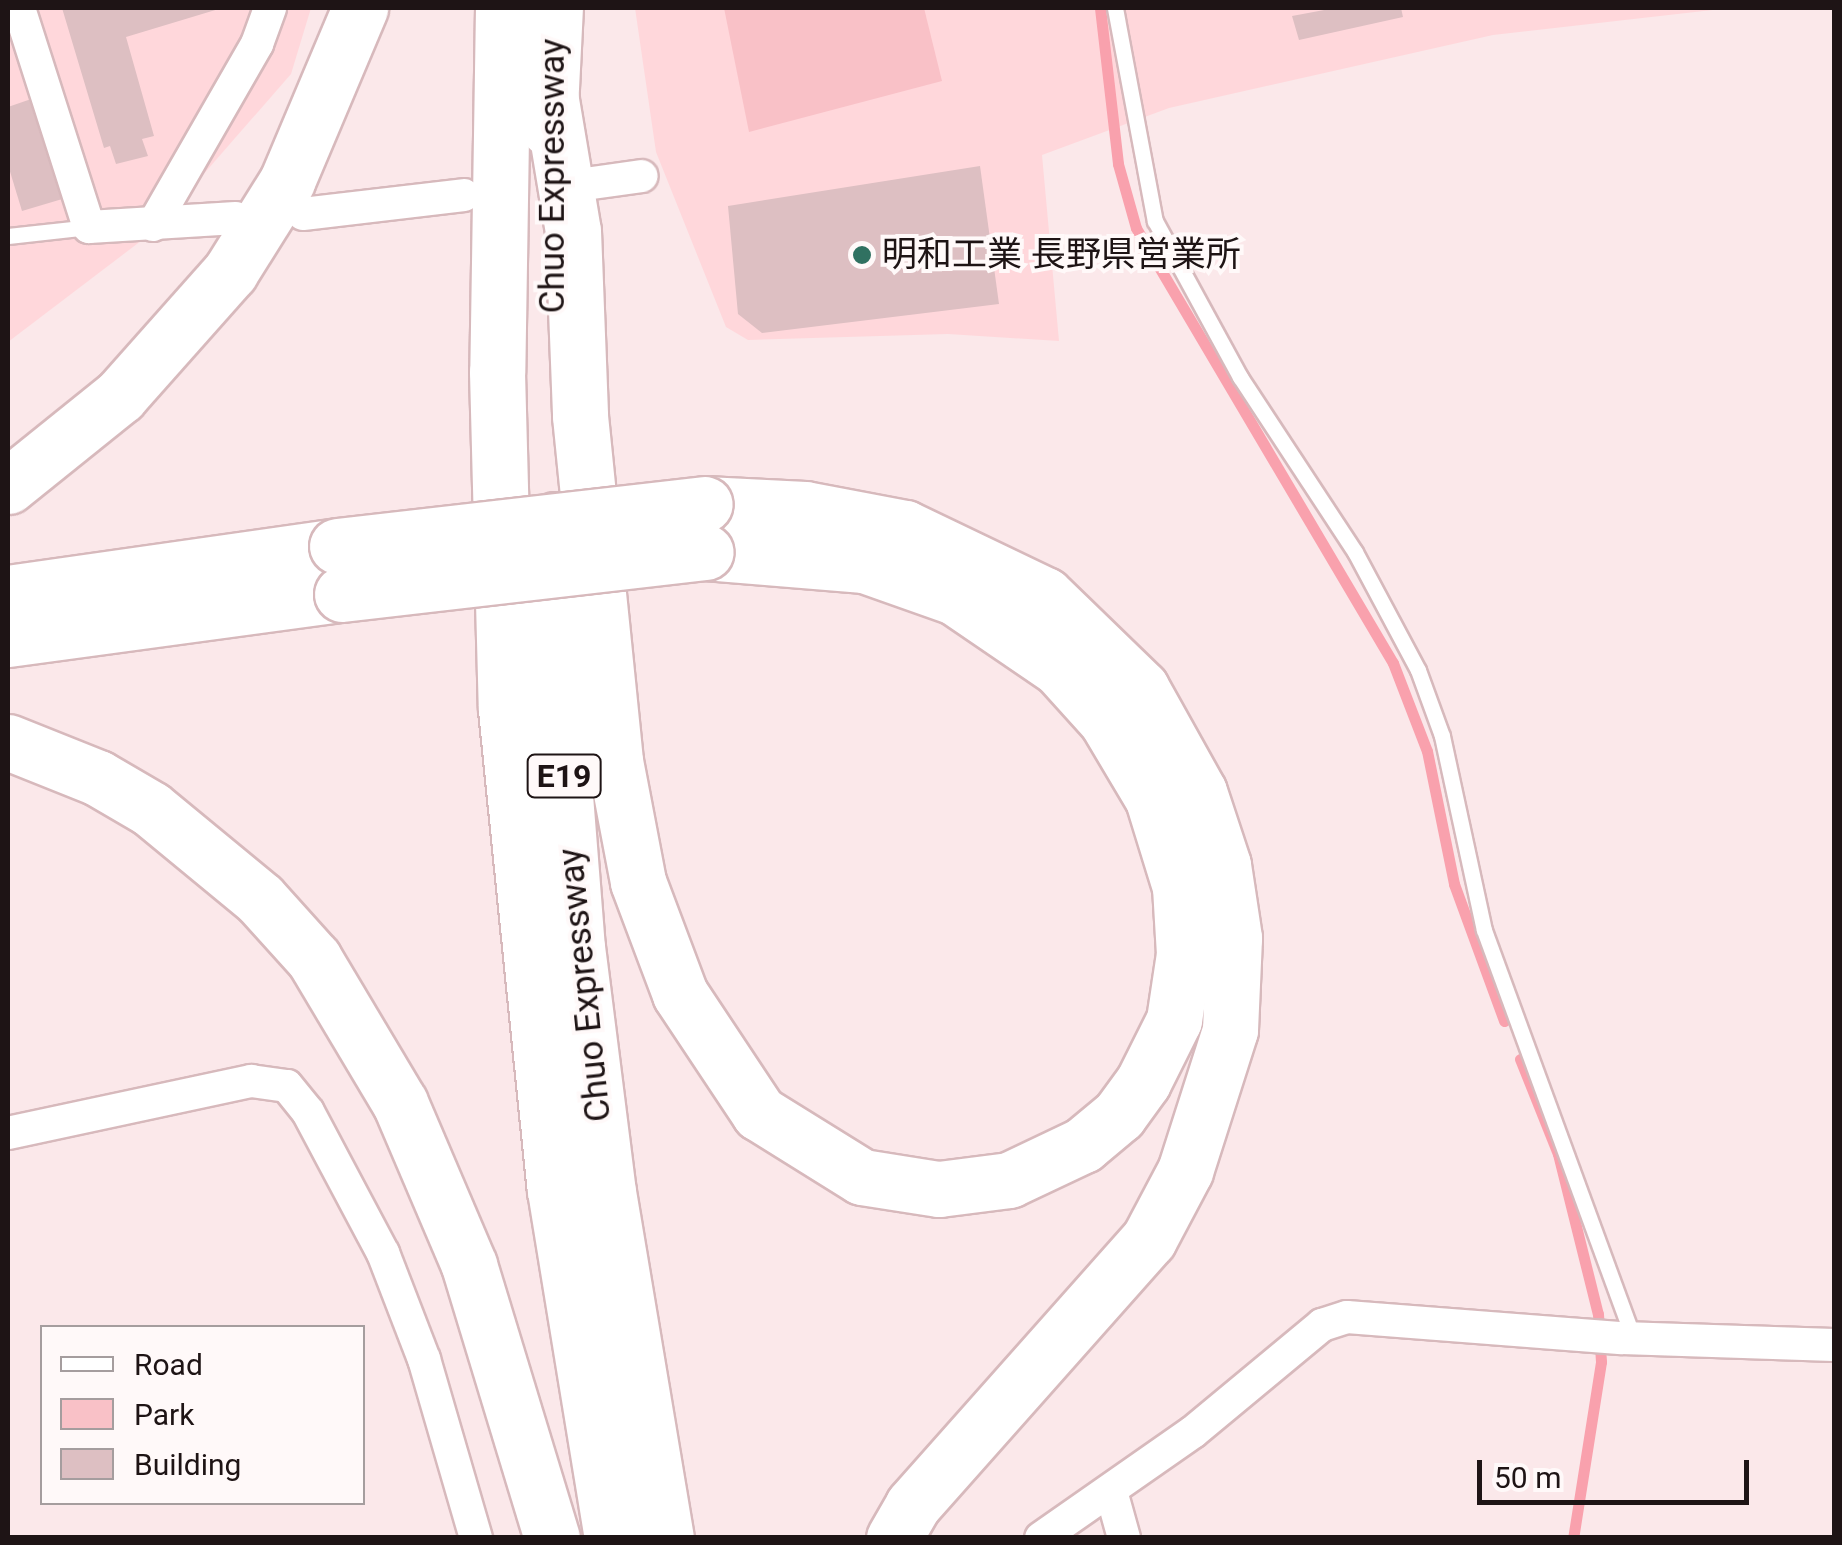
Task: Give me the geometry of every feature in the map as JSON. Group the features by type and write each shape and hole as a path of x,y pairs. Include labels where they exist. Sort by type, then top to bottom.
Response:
{"highway":[{"path":"8,486 120,396 230,272 288,181 360,8"},
{"name":"Chuo Expressway","path":"503,8 496,372 506,709 555,1190 612,1538"},
{"name":"Chuo Expressway","path":"555,8 550,94 558,688 568,836 608,1192 666,1538"},
{"path":"550,94 574,231 580,416 616,760 638,882 680,994 759,1113 862,1177 939,1189 993,1182 1083,1144 1119,1115 1143,1082 1174,1020 1182,974 1173,858 1154,799 1122,746 1059,668 956,598 864,565 705,528"},
{"path":"8,593 339,570 705,528 805,508 905,528 1045,595 1141,688 1199,792 1223,865 1234,938 1230,1030 1221,1076 1185,1171 1149,1238 913,1505 894,1538"},
{"path":"8,639 339,570"},
{"path":"8,742 98,778 151,808 260,899 314,959 400,1104 469,1265 552,1538"}],"street":[{"path":"19,8 89,228 236,218"},
{"path":"152,225 257,44 270,8"},
{"path":"592,183 642,176"},
{"path":"303,214 464,195"},
{"path":"8,1133 252,1081 287,1086 308,1112 383,1253 424,1358 476,1538"},
{"path":"1040,1538 1112,1491 1322,1325 1347,1317 1628,1338 1834,1345"},
{"path":"1112,1491 1124,1538"}],"lane":[{"path":"1115,8 1155,221 1240,377 1355,552 1418,670 1442,736 1484,930 1628,1338"},
{"path":"8,236 89,228"}],"shaded area":[{"path":"8,8 311,8 291,74 154,231 8,342"},
{"path":"635,8 1730,8 1493,35 1169,108 1042,155 1059,341 948,334 748,340 726,327 656,152"}],"green space":[{"path":"724,8 924,8 942,81 749,132"}],"building":[{"path":"62,8 222,8 126,37 154,136 142,139 148,156 116,164 110,146 104,148"},
{"path":"1335,8 1401,8 1403,17 1299,40 1292,16"},
{"path":"37,97 69,197 22,211 8,165 8,107"},
{"name":"明和工業 長野県営業所","path":"980,166 999,304 762,333 738,314 728,206"}],"waterway":[{"path":"1100,8 1118,164 1136,228 1393,663 1427,751 1454,884 1504,1021"},
{"path":"1520,1059 1558,1154 1598,1314 1601,1362 1573,1538"}],"place":[{"name":"明和工業 長野県営業所","path":"862,255"}]}
